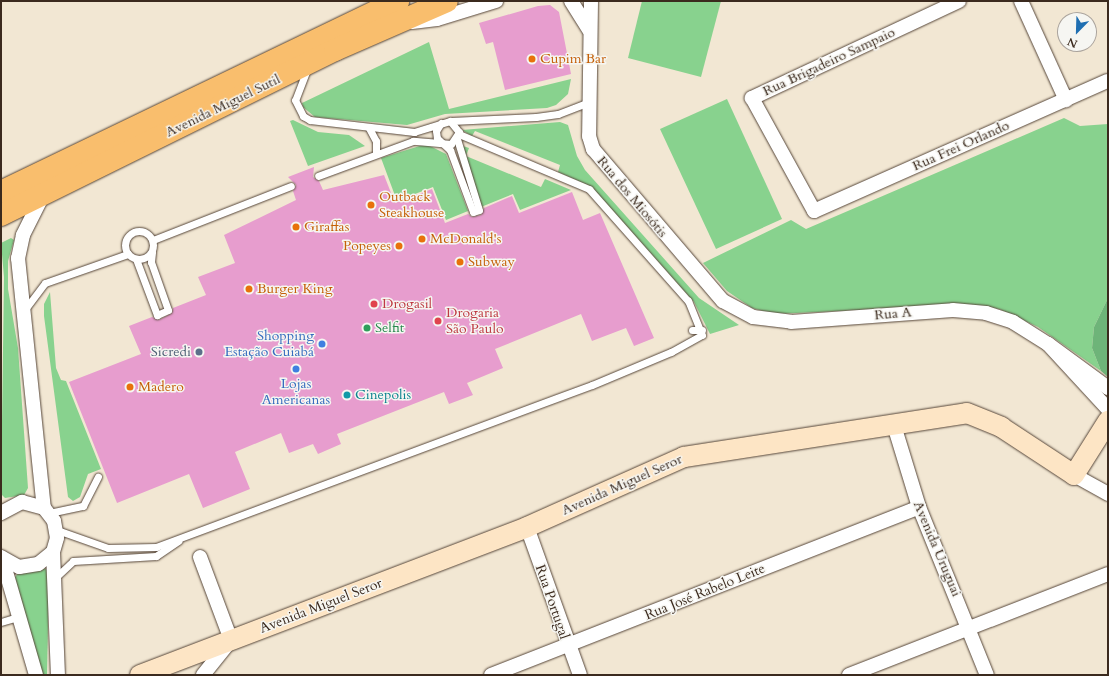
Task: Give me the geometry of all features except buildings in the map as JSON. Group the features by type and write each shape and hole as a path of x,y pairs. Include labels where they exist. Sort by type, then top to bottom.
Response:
{"highway":[{"name":"Avenida Miguel Sutil","path":"1,192 401,11 447,1"},
{"name":"Avenida Miguel Sutil","path":"1,215 312,61 401,11"}],"street":[{"path":"401,11 437,19 496,1"},
{"path":"571,1 591,36"},
{"name":"Rua dos Miosótis","path":"591,1 589,136 600,161 713,293 734,308"},
{"name":"Rua Brigadeiro Sampaio","path":"814,211 752,98 959,1"},
{"path":"1021,1 1066,100"},
{"name":"Rua Frei Orlando","path":"814,211 1108,81"},
{"path":"43,195 23,235 18,258 47,511 57,530 53,552 58,675"},
{"name":"Rua A","path":"734,308 753,317 791,322 933,311 971,311 1006,320 1048,344 1108,388"},
{"name":"Rua A","path":"1048,344 1108,409"},
{"name":"Avenida Miguel Seror","path":"140,675 527,527 684,458 893,422 967,413 981,417 1074,475 1108,494"},
{"path":"1074,475 1108,421"},
{"name":"Avenida Uruguai","path":"893,422 918,507 970,626 987,675"},
{"path":"1,513 22,502 47,511"},
{"name":"Rua José Rabelo Leite","path":"491,675 918,507"},
{"name":"Rua Portugal","path":"527,527 567,646 580,675"},
{"path":"2,557 19,567 29,567 38,564 53,552"},
{"path":"2,557 17,617 36,675"},
{"path":"200,557 231,640 204,675"},
{"path":"848,675 970,626 1108,574"}],"lane":[{"path":"312,61 296,94 303,116 318,123 414,132"},
{"path":"394,147 414,132 446,121 543,116 590,102"},
{"path":"446,121 456,125 458,137 479,210 473,212 450,150 443,143 436,131 446,121"},
{"path":"369,128 376,141 376,153"},
{"path":"57,530 108,548 130,549 156,547 592,385 684,346 699,338 702,330 688,301 590,189 458,137 443,143 413,141 376,153 318,176"},
{"path":"152,240 291,186"},
{"path":"144,232 152,240 152,252 151,262 168,310 157,315 136,259 128,254 124,245 131,233 144,232"},
{"path":"136,259 145,258 152,252"},
{"path":"24,312 35,292 45,283 128,254"},
{"path":"692,330 702,330"},
{"path":"47,511 83,506 98,477"},
{"path":"54,581 73,561 156,556 181,537"},
{"path":"1,622 17,617"}],"green space":[{"path":"642,1 721,1 701,77 628,58"},
{"path":"429,42 449,109 571,79 568,94 556,105 547,108 445,114 407,125 315,117 303,107 302,103"},
{"path":"727,99 782,219 716,249 660,129"},
{"path":"1064,118 1080,126 1108,124 1108,298 1094,327 1092,348 1101,371 1038,327 999,309 972,305 774,314 752,308 727,291 703,263 791,220 806,229"},
{"path":"293,120 318,132 349,135 365,146 308,166 290,121"},
{"path":"560,122 568,125 577,156 585,170 699,298 739,325 710,334 694,302 592,187 558,172 560,165 475,131 472,136 462,130"},
{"path":"426,144 446,154 468,211 446,220 433,187 397,201 381,158"},
{"path":"462,147 469,148 466,156 541,187 545,179 571,190 520,210 513,194 481,207"},
{"path":"11,238 14,240 8,261 8,289 18,348 28,488 24,495 5,498 1,494 4,277 1,243"},
{"path":"50,292 56,368 61,380 66,381 101,469 88,474 80,497 73,501 68,497 44,316 44,304"},
{"path":"1108,298 1108,377 1101,371 1092,348 1094,327"},
{"path":"42,568 48,570 49,576 47,675 42,675 15,577 19,572"}],"place":[{"name":"Cupim Bar","path":"532,59"},
{"name":"Outback Steakhouse","path":"371,205"},
{"name":"Giraffas","path":"296,227"},
{"name":"McDonald's","path":"422,239"},
{"name":"Popeyes","path":"399,246"},
{"name":"Subway","path":"460,262"},
{"name":"Burger King","path":"249,289"},
{"name":"Drogasil","path":"374,304"},
{"name":"Drogaria São Paulo","path":"438,321"},
{"name":"Selfit","path":"367,328"},
{"name":"Shopping Estação Cuiabá","path":"322,344"},
{"name":"Sicredi","path":"199,352"},
{"name":"Lojas Americanas","path":"296,369"},
{"name":"Madero","path":"130,387"},
{"name":"Cinepolis","path":"347,395"}]}
